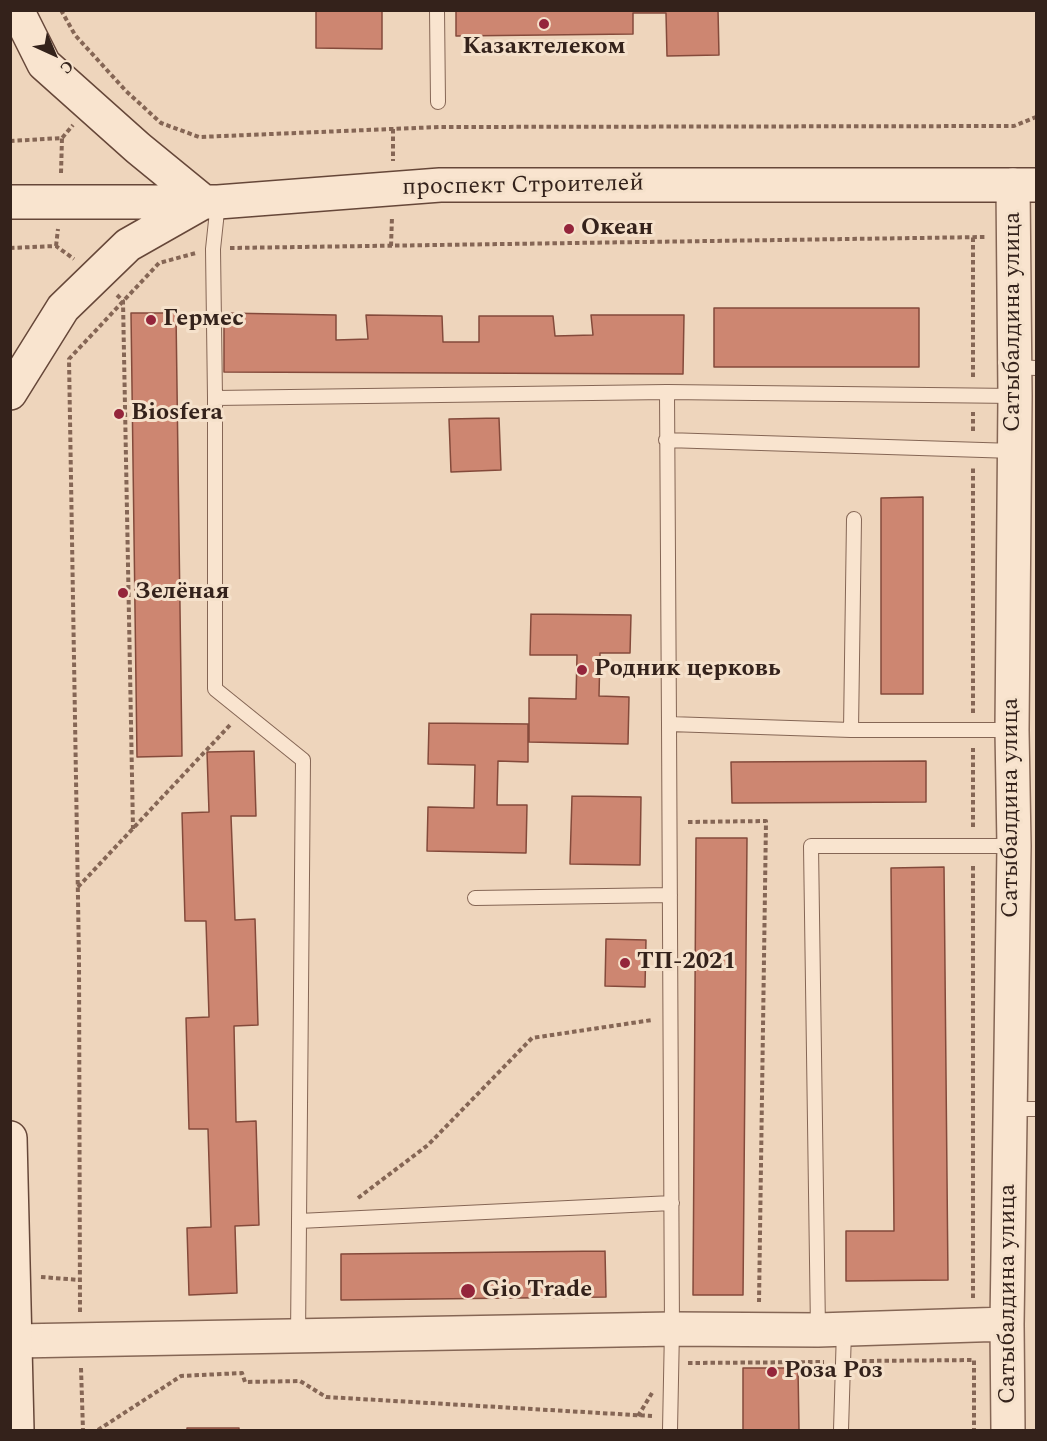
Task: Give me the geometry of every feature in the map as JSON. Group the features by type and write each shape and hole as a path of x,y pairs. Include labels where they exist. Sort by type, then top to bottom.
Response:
{"street":[{"path":"10,393 63,308 128,245 211,202 138,148 44,64 17,10"},
{"name":"проспект Строителей","path":"10,202 211,202 440,185 1025,185"},
{"name":"Сатыбалдина улица","path":"1008,1431 1007,1324 1024,1109 1012,730 1014,451 1022,377 1014,236 1025,185"},
{"path":"10,1138 13,1341 17,1431"},
{"path":"13,1341 672,1329 831,1330 1007,1324"}],"lane":[{"path":"437,10 438,102"},
{"path":"211,202 215,398 215,689 303,760 298,1337"},
{"path":"215,398 667,392 1022,377"},
{"path":"667,392 672,1203 670,1424"},
{"path":"666,440 1014,451"},
{"path":"851,730 854,519"},
{"path":"669,724 851,730 1012,730"},
{"path":"841,1431 831,1330 810,846 1014,846"},
{"path":"475,898 670,895"},
{"path":"299,1221 672,1203"}],"path":[{"path":"61,10 75,35 126,92 161,123 199,137 439,127 1014,126 1036,117"},
{"path":"83,1431 78,887 69,359 159,263 213,249 1014,236"},
{"path":"973,237 973,381"},
{"path":"123,301 133,829"},
{"path":"973,404 973,440"},
{"path":"973,464 973,715"},
{"path":"78,887 243,711"},
{"path":"973,739 973,835"},
{"path":"670,823 766,821 758,1329"},
{"path":"972,1325 973,859"},
{"path":"332,1219 428,1145 532,1038 671,1017"},
{"path":"12,1285 80,1280"},
{"path":"98,1431 181,1376 242,1373 246,1382 300,1382 326,1397 670,1424"}],"building":[{"path":"316,10 382,10 382,49 316,48"},
{"name":"Казактелеком","path":"456,10 718,10 719,55 667,56 666,13 633,13 633,34 456,36"},
{"path":"714,308 919,308 919,367 714,367"},
{"path":"131,313 176,313 182,756 137,757"},
{"path":"224,313 336,315 336,340 368,339 366,315 442,316 443,342 479,342 479,316 553,316 555,336 593,335 591,315 684,315 683,374 224,372"},
{"path":"499,418 501,470 451,472 449,419"},
{"path":"923,497 923,694 881,694 881,498"},
{"path":"531,614 631,615 630,653 600,653 599,696 629,697 628,744 529,742 529,698 576,699 577,655 530,655"},
{"path":"429,723 528,724 528,762 498,761 497,805 527,805 526,853 427,851 428,807 474,808 475,765 428,764"},
{"path":"254,751 256,816 231,816 235,920 255,919 258,1025 234,1026 236,1122 256,1121 259,1225 235,1226 237,1293 189,1295 187,1228 211,1227 208,1129 189,1129 186,1018 209,1017 206,921 185,921 182,813 209,812 207,752"},
{"path":"926,761 926,802 732,803 731,762"},
{"path":"572,796 641,797 640,865 570,864"},
{"path":"696,838 747,838 743,1295 693,1295"},
{"path":"944,867 948,1280 846,1281 846,1231 894,1231 891,868"},
{"name":"ТП-2021","path":"606,939 646,940 645,987 605,986"},
{"path":"605,1251 606,1297 341,1300 341,1254"},
{"path":"743,1368 798,1368 799,1430 743,1430"},
{"path":"187,1428 239,1428 239,1430 187,1430"}],"place":[{"name":"Казактелеком","path":"544,24"},
{"name":"Океан","path":"569,229"},
{"name":"Гермес","path":"151,320"},
{"name":"Biosfera","path":"119,414"},
{"name":"Зелёная","path":"123,593"},
{"name":"Родник церковь","path":"582,670"},
{"name":"ТП-2021","path":"625,963"},
{"name":"Gio Trade","path":"468,1291"},
{"name":"Роза Роз","path":"772,1372"}]}
